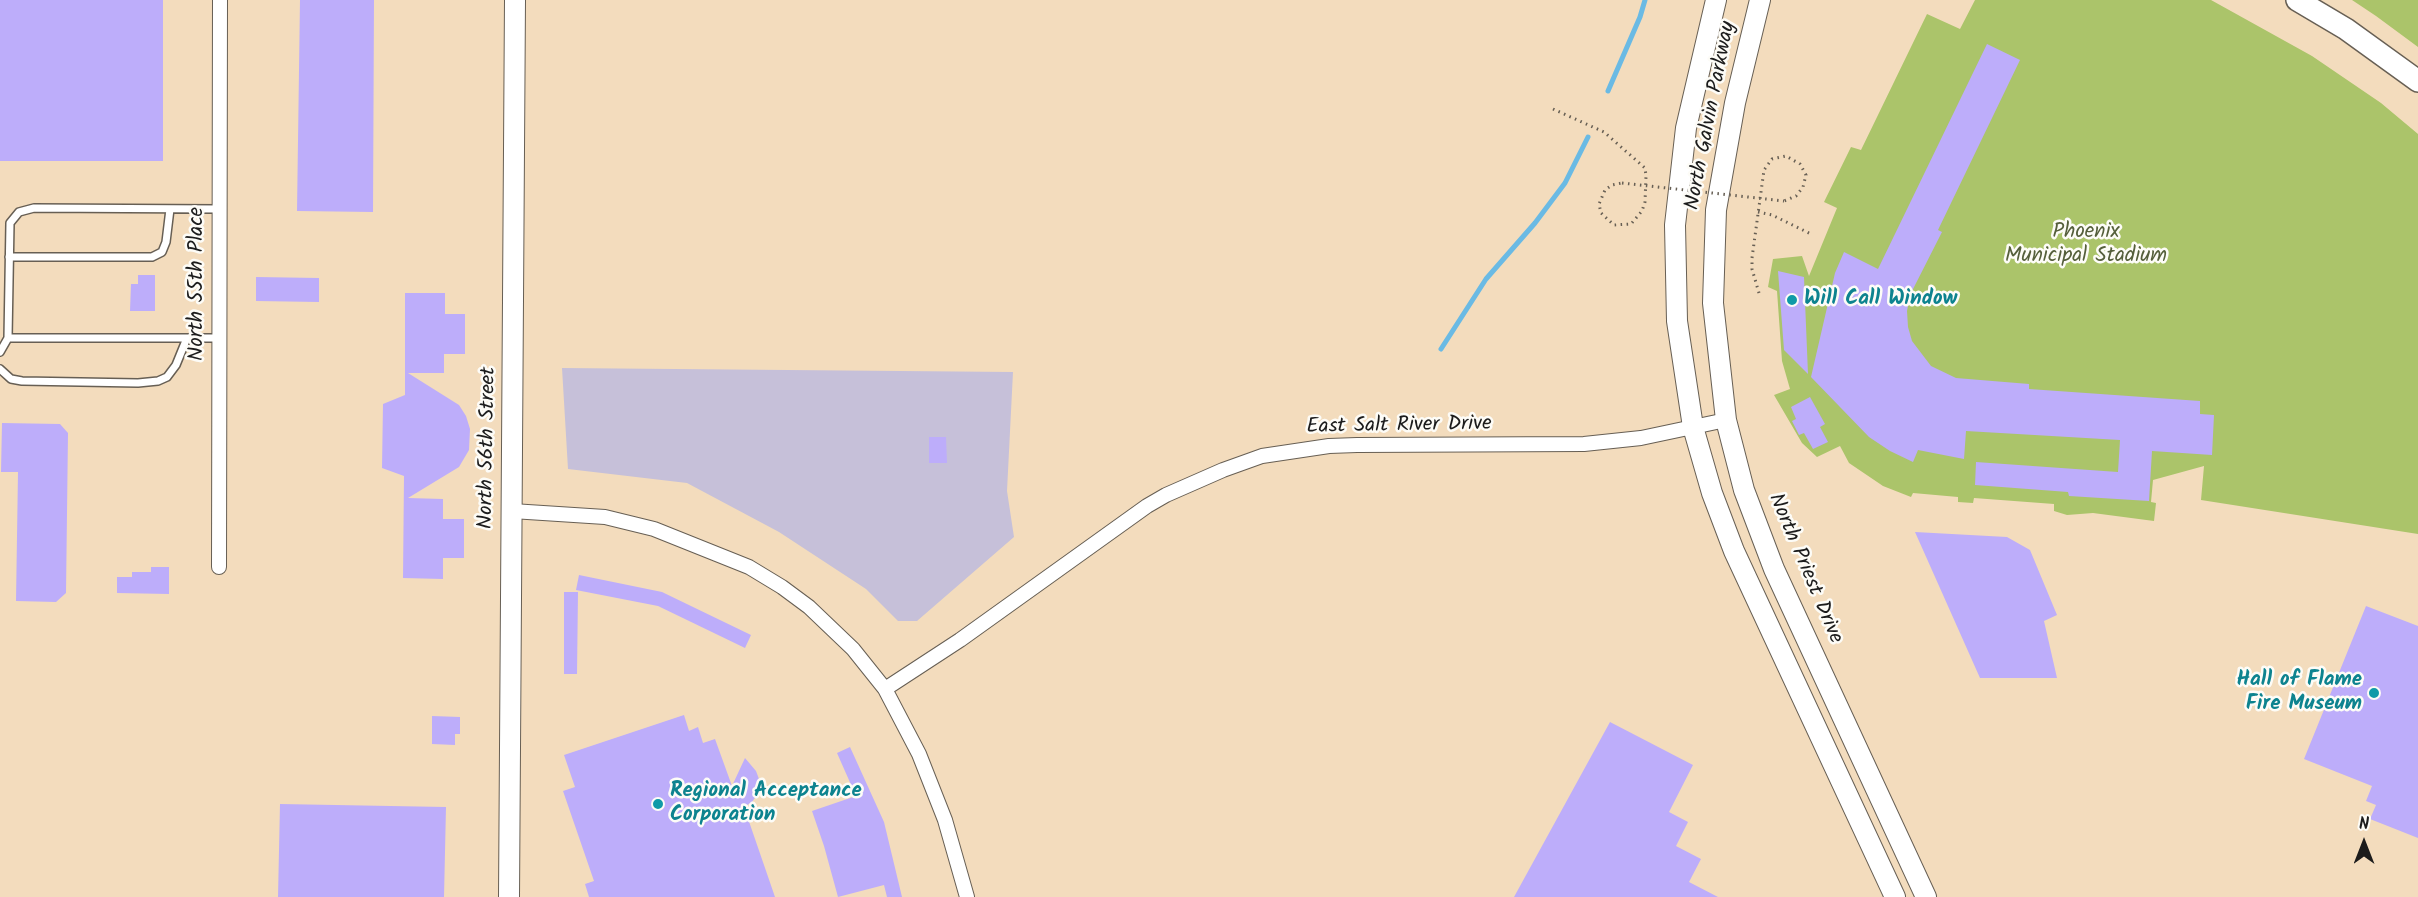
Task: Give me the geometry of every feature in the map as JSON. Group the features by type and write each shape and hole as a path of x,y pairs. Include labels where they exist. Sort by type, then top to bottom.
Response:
{"main road":[{"name":"North 56th Street","path":"509,897 515,0"},
{"name":"North Galvin Parkway","path":"1693,427 1677,321 1674,255 1677,198 1686,128 1716,0"},
{"name":"North Galvin Parkway","path":"1714,241 1716,210 1725,152 1760,0"},
{"path":"2297,0 2346,29 2418,81"},
{"name":"North Priest Drive","path":"1714,241 1713,303 1726,420 1741,479 1770,560 1926,897"},
{"path":"1693,427 1712,493 1734,551 1895,897"}],"street":[{"name":"North 55th Place","path":"219,567 220,0"},
{"name":"East Salt River Drive","path":"885,689 960,640 1147,506 1166,495 1223,470 1262,456 1348,445 1584,444 1641,438 1726,420"},
{"path":"512,511 605,517 654,529 748,567 782,587 823,619 867,664 885,689 923,765 945,820 967,897"}],"lane":[{"path":"0,352 8,338 10,223 19,212 34,208 219,209"},
{"path":"9,258 152,257 162,252 166,242 170,209"},
{"path":"8,338 219,338"},
{"path":"0,369 11,379 22,381 158,381 167,377 176,365 188,338"}],"path":[{"path":"1553,109 1604,132 1645,168 1647,176 1646,185 1646,194 1639,218 1631,224 1614,225 1601,213 1599,204 1605,190 1612,185 1622,183 1645,185 1656,187 1714,193 1726,195 1749,197 1761,199 1784,201 1796,196 1803,188 1806,175 1800,164 1786,156 1772,159 1764,170 1761,189 1760,200 1758,212 1752,269 1759,292"},
{"path":"1758,212 1772,215 1811,234"}],"shaded area":[{"path":"562,368 1013,372 1007,491 1014,537 917,621 898,621 866,589 779,532 687,483 568,469"}],"green space":[{"name":"Phoenix Municipal Stadium","path":"1975,0 2211,0 2312,56 2381,103 2418,134 2418,534 2201,500 2204,466 2153,480 2151,502 2156,503 2154,521 2093,513 2067,515 2054,511 2054,504 1974,498 1973,503 1958,502 1958,497 1913,493 1911,497 1883,486 1849,463 1840,446 1817,457 1802,443 1774,395 1790,389 1782,361 1777,291 1768,287 1773,259 1802,256 1809,276 1837,208 1824,202 1851,147 1861,150 1927,14 1960,29"},
{"path":"2352,0 2418,0 2418,47 2376,16"}],"building":[{"path":"0,0 163,0 163,161 0,161"},
{"path":"300,0 374,0 373,212 297,211"},
{"path":"1987,44 2020,60 1938,230 1942,232 1910,295 1907,311 1912,341 1931,366 1956,378 2029,384 2029,389 2200,401 2200,414 2214,415 2212,455 2152,451 2149,501 2069,496 2068,492 1975,485 1976,462 2118,472 2120,440 1966,431 1964,459 1918,450 1913,462 1869,437 1811,377 1835,273 1844,252 1878,269"},
{"path":"1778,271 1804,277 1808,374 1784,350"},
{"path":"138,275 155,275 155,311 130,311 131,284 138,284"},
{"path":"256,277 319,278 319,302 256,301"},
{"path":"405,293 445,293 445,314 465,314 465,354 444,354 444,373 408,373 459,405 470,429 469,450 459,467 408,498 443,499 443,519 464,519 464,558 443,558 443,579 403,578 404,476 382,468 383,404 405,395"},
{"path":"1810,397 1825,424 1820,427 1828,442 1813,449 1804,433 1799,435 1792,421 1796,419 1791,407"},
{"path":"2,423 60,424 68,433 66,593 56,602 16,601 18,472 1,472"},
{"path":"929,437 946,437 947,463 929,463"},
{"path":"1915,532 2007,537 2030,550 2057,615 2044,621 2057,678 1980,678"},
{"path":"151,567 169,567 169,594 117,593 117,577 132,577 132,572 151,572"},
{"path":"579,575 662,592 751,635 745,648 658,606 576,590"},
{"path":"564,592 578,592 577,674 564,674"},
{"name":"Hall of Flame Fire Museum","path":"2366,606 2418,626 2418,838 2370,819 2376,805 2366,801 2372,786 2304,759"},
{"name":"Regional Acceptance Corporation","path":"684,715 689,731 698,727 703,743 715,739 732,786 745,758 756,771 759,779 757,795 744,807 775,897 589,897 585,884 594,881 563,791 575,787 564,755"},
{"path":"432,716 460,717 460,734 455,734 455,745 432,744"},
{"path":"1610,722 1693,765 1669,812 1688,822 1676,846 1701,859 1689,882 1718,897 1514,897"},
{"path":"850,747 884,822 902,897 887,897 884,885 838,897 812,811 856,796 837,753"},
{"path":"280,804 446,807 444,897 278,897"}],"waterway":[{"path":"1608,91 1645,0"},
{"path":"1441,349 1486,279 1535,223 1565,183 1588,137"}],"place":[{"name":"Will Call Window","path":"1792,300"},
{"name":"Hall of Flame Fire Museum","path":"2374,693"},
{"name":"Regional Acceptance Corporation","path":"658,804"}]}
